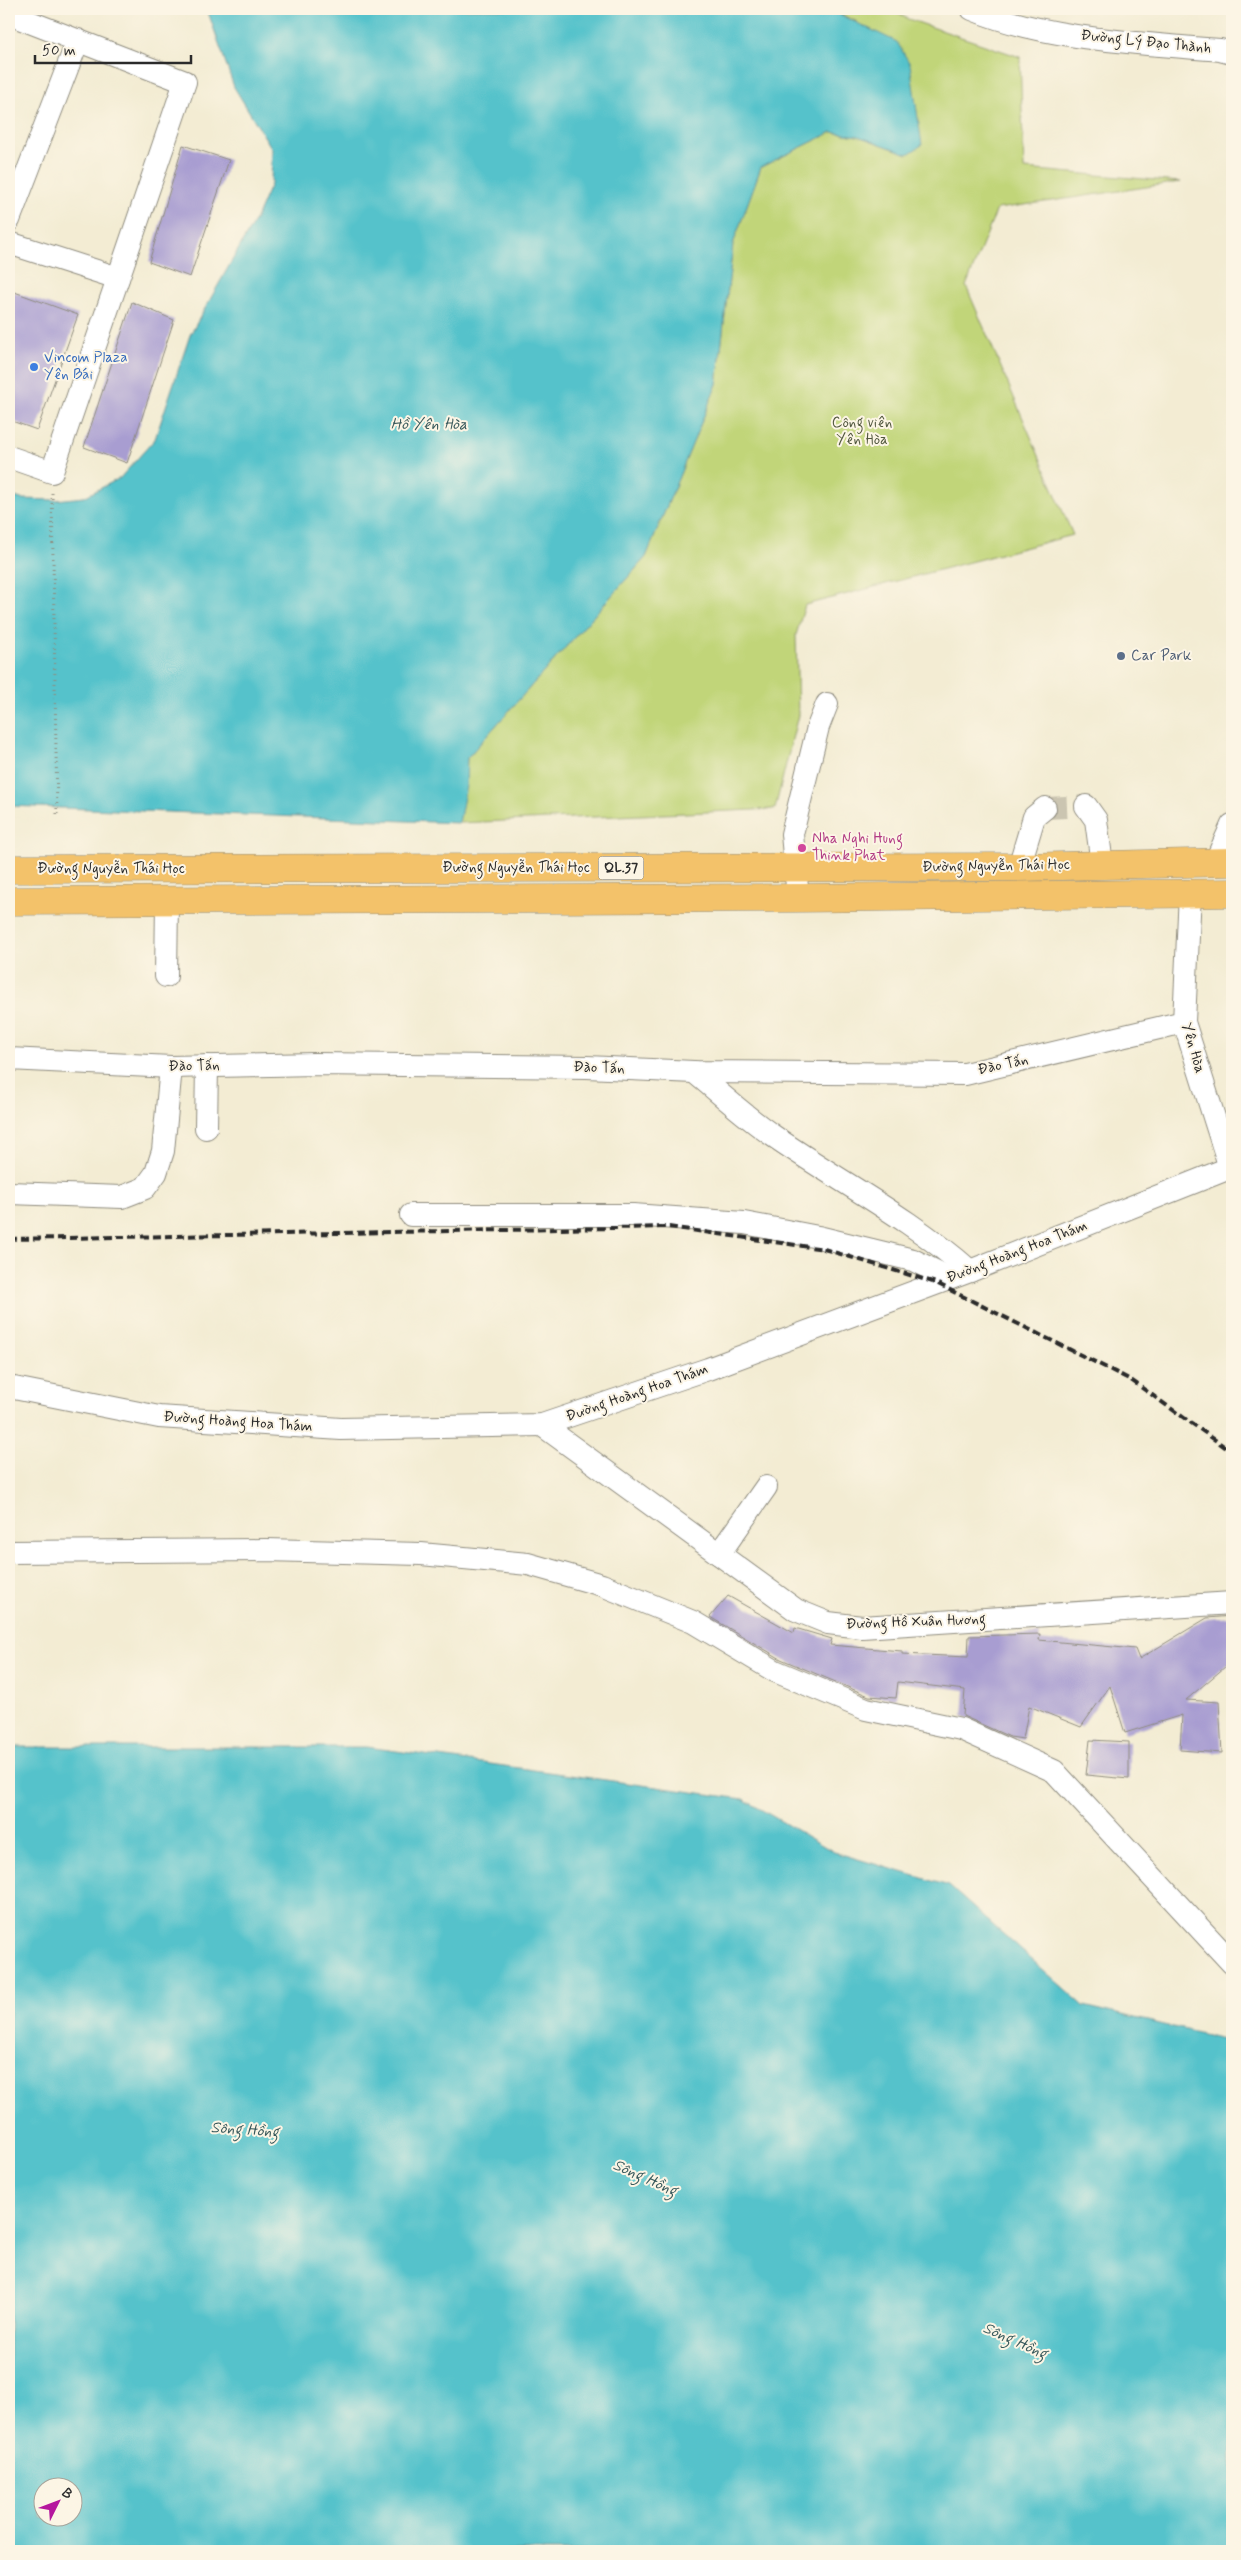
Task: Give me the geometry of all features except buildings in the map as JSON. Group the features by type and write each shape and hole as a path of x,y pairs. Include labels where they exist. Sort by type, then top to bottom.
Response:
{"main road":[{"name":"Đường Nguyễn Thái Học","path":"9,869 1019,867 1224,863"},
{"name":"Đường Nguyễn Thái Học","path":"9,901 798,898 1232,893"}],"street":[{"name":"Đường Lý Đạo Thành","path":"972,9 994,18 1099,40 1220,50 1232,53"},
{"path":"9,14 185,82 52,472 9,457"},
{"path":"9,220 78,40"},
{"path":"9,243 118,278"},
{"path":"798,898 792,834 818,726 827,704"},
{"path":"1086,806 1096,820 1102,864"},
{"path":"1019,867 1034,817 1045,808"},
{"path":"1224,863 1232,825"},
{"name":"Yên Hòa","path":"1190,894 1184,1022 1231,1167"},
{"path":"166,976 167,901"},
{"name":"Đào Tấn","path":"9,1059 171,1067 316,1064 539,1066 694,1072 965,1074 1184,1022"},
{"path":"206,1066 206,1128"},
{"path":"9,1193 122,1197 144,1188 156,1173 163,1152 171,1067"},
{"path":"694,1072 770,1134 905,1220 942,1246 970,1270"},
{"name":"Đường Hoàng Hoa Thám","path":"9,1387 159,1416 331,1429 542,1425 708,1369 970,1270 1231,1167"},
{"path":"411,1215 633,1215 744,1223 818,1237 913,1260 949,1278"},
{"name":"Đường Hồ Xuân Hương","path":"542,1425 796,1610 813,1618 845,1626 1232,1603"},
{"path":"719,1554 766,1487"},
{"path":"9,1552 256,1550 420,1554 528,1564 602,1585 693,1622 775,1671 866,1709 961,1729 1054,1771 1232,1963"}],"path":[{"path":"52,472 58,814"}],"green space":[{"name":"Công viên Yên Hòa","path":"828,9 857,22 830,9 891,9 908,19 1020,57 1024,169 1180,182 997,209 966,286 1073,535 805,605 796,635 798,715 775,809 459,823 467,758 646,557 717,384 733,244 761,167 832,132 858,136 908,154"}],"water":[{"name":"Hồ Yên Hòa","path":"207,9 828,9 897,42 910,64 922,145 908,154 858,136 832,132 761,167 733,244 717,384 646,557 467,758 466,786 459,823 9,806 9,495 21,499 56,500 84,497 120,478 155,439 190,335 256,218 271,184 272,149 234,87"},
{"name":"Sông Hồng","path":"9,1747 367,1747 743,1799 834,1852 949,1886 1084,2006 1232,2041 1232,2551 9,2551"}],"tunnel":[{"path":"1045,808 1086,806"}],"railway":[{"path":"9,1239 669,1227 824,1249 936,1283 1131,1380 1232,1452"}],"place":[{"name":"Vincom Plaza Yên Bái","path":"34,367"},
{"name":"Car Park","path":"1121,656"},
{"name":"Nha Nghi Hung Think Phat","path":"802,848"}]}
